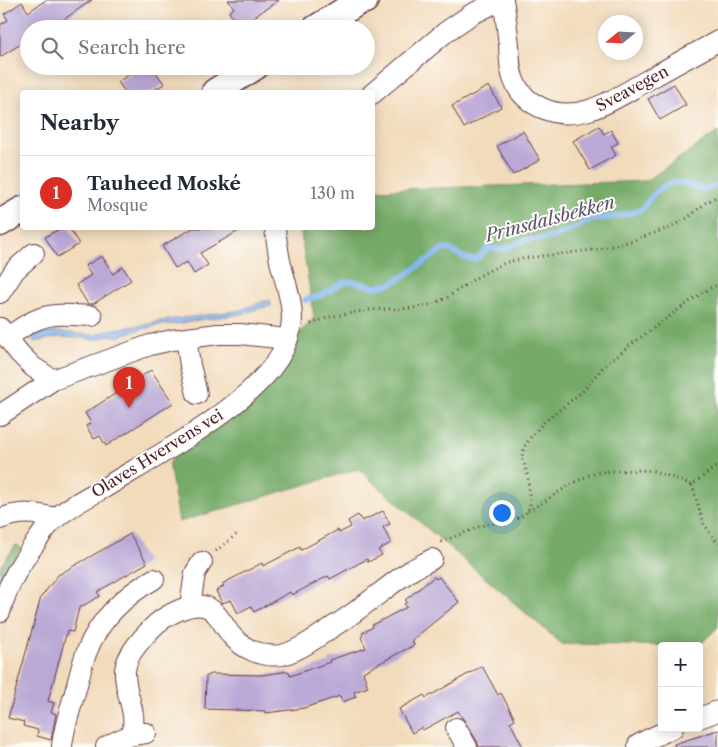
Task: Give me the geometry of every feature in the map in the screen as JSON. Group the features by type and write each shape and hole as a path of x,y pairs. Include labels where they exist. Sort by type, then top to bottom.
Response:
{"main road":[{"path":"330,20 361,1"},
{"path":"218,90 242,75"},
{"path":"0,223 20,211"}],"street":[{"name":"Sveavegen","path":"502,0 507,23 510,69 515,83 531,102 555,113 566,114 601,106 718,41"},
{"path":"375,91 447,31 472,14 502,0"},
{"name":"Olaves Hvervens vei","path":"0,612 8,587 16,572 56,518 74,505 170,449 223,413 258,383 273,366 280,356 292,320 290,299 280,260 275,230"},
{"path":"0,293 15,270 34,254"},
{"path":"53,380 33,367 19,353 4,332 36,320 60,314 92,316"},
{"path":"0,415 53,380 150,345 218,334 240,334 287,339"},
{"name":"Olaves Hvervens vei","path":"186,338 197,394"},
{"path":"0,519 20,513 56,518"},
{"path":"106,747 122,738 140,733 133,715 125,682 126,669 133,651 153,627 171,613 190,606 212,610 231,635 247,648 264,655 273,656 293,651 316,638 411,570 432,559"},
{"path":"190,606 195,573 202,562"},
{"path":"62,747 84,660 94,638 103,623 118,605 136,590 154,579"},
{"path":"703,717 718,711"},
{"path":"456,728 467,747"},
{"path":"638,745 664,732"}],"path":[{"path":"287,339 312,324 329,318 369,310 413,308 433,304 448,297 474,279 507,262 601,249 635,240 669,228 689,217 718,196"},
{"path":"528,511 530,505 528,477 522,457 524,448 531,437 544,422 582,392 603,367 700,294 718,285"},
{"path":"692,485 718,465"},
{"path":"432,559 437,544 482,526 518,518 557,492 593,474 650,470 692,485"},
{"path":"692,485 704,524 718,544"},
{"path":"202,562 237,534"}],"green space":[{"path":"718,132 718,627 703,642 658,642 658,645 562,644 358,469 179,522 169,463 314,318 300,230 375,230 375,190 646,181"},
{"path":"17,545 20,549 0,586 0,567"}],"water":[{"path":"270,300 271,306 242,314 159,325 126,333 118,337 110,335 94,340 58,337 34,342 32,336 59,332 95,335 110,330 161,321 236,311"}],"building":[{"path":"46,0 92,0 63,20 20,20 20,45 0,57 0,25 8,20 4,14 22,2 28,12"},
{"path":"228,0 279,0 249,20 234,20 229,12 234,8"},
{"path":"128,75 158,75 164,84 154,90 124,90 118,82"},
{"path":"674,84 686,105 660,120 648,99"},
{"path":"489,86 501,107 464,128 452,106"},
{"path":"599,126 604,134 611,130 618,143 611,147 616,155 590,170 573,141"},
{"path":"523,131 540,160 513,175 497,146"},
{"path":"57,230 70,230 79,244 57,257 45,237"},
{"path":"190,230 240,230 200,253 208,265 194,274 187,262 175,268 162,246"},
{"path":"102,256 113,274 123,267 131,280 93,304 88,304 76,285 91,275 85,266"},
{"path":"151,370 173,403 106,446 100,436 94,439 86,426 91,423 85,413 118,392 114,386 127,377 131,383"},
{"path":"383,511 390,524 383,527 391,543 378,550 382,555 368,562 367,559 330,579 328,576 292,595 290,592 254,612 251,606 238,613 231,600 222,603 216,591 224,586 222,584 262,563 263,566 300,547 301,550 338,530 339,533 351,527 348,521 358,515 362,521"},
{"path":"130,534 147,563 97,592 100,596 79,608 73,632 67,631 48,701 54,703 51,712 56,714 51,740 37,736 38,730 23,726 24,722 8,718 41,597 58,575"},
{"path":"434,577 436,579 439,577 459,602 412,640 414,645 363,672 368,687 354,692 356,697 342,702 340,696 304,708 266,713 266,711 205,709 206,676 210,674 261,675 289,671 290,676 330,662 329,660 366,648 361,637 362,633 373,627 372,625 407,607 404,604 407,602 405,600"},
{"path":"482,666 498,695 501,693 515,719 510,722 523,747 479,747 458,711 423,730 422,727 412,733 399,709 424,695 426,698"},
{"path":"718,730 718,747 675,747 674,744"}],"waterway":[{"name":"Prinsdalsbekken","path":"305,300 320,296 343,283 351,281 376,287 390,284 442,250 449,249 464,257 474,259 489,248 504,249 525,240 552,237 589,220 633,213 643,208 660,189 672,183 686,184 705,189 712,188 718,183"}],"place":[{"name":"Tauheed Moské","path":"129,408"}]}
